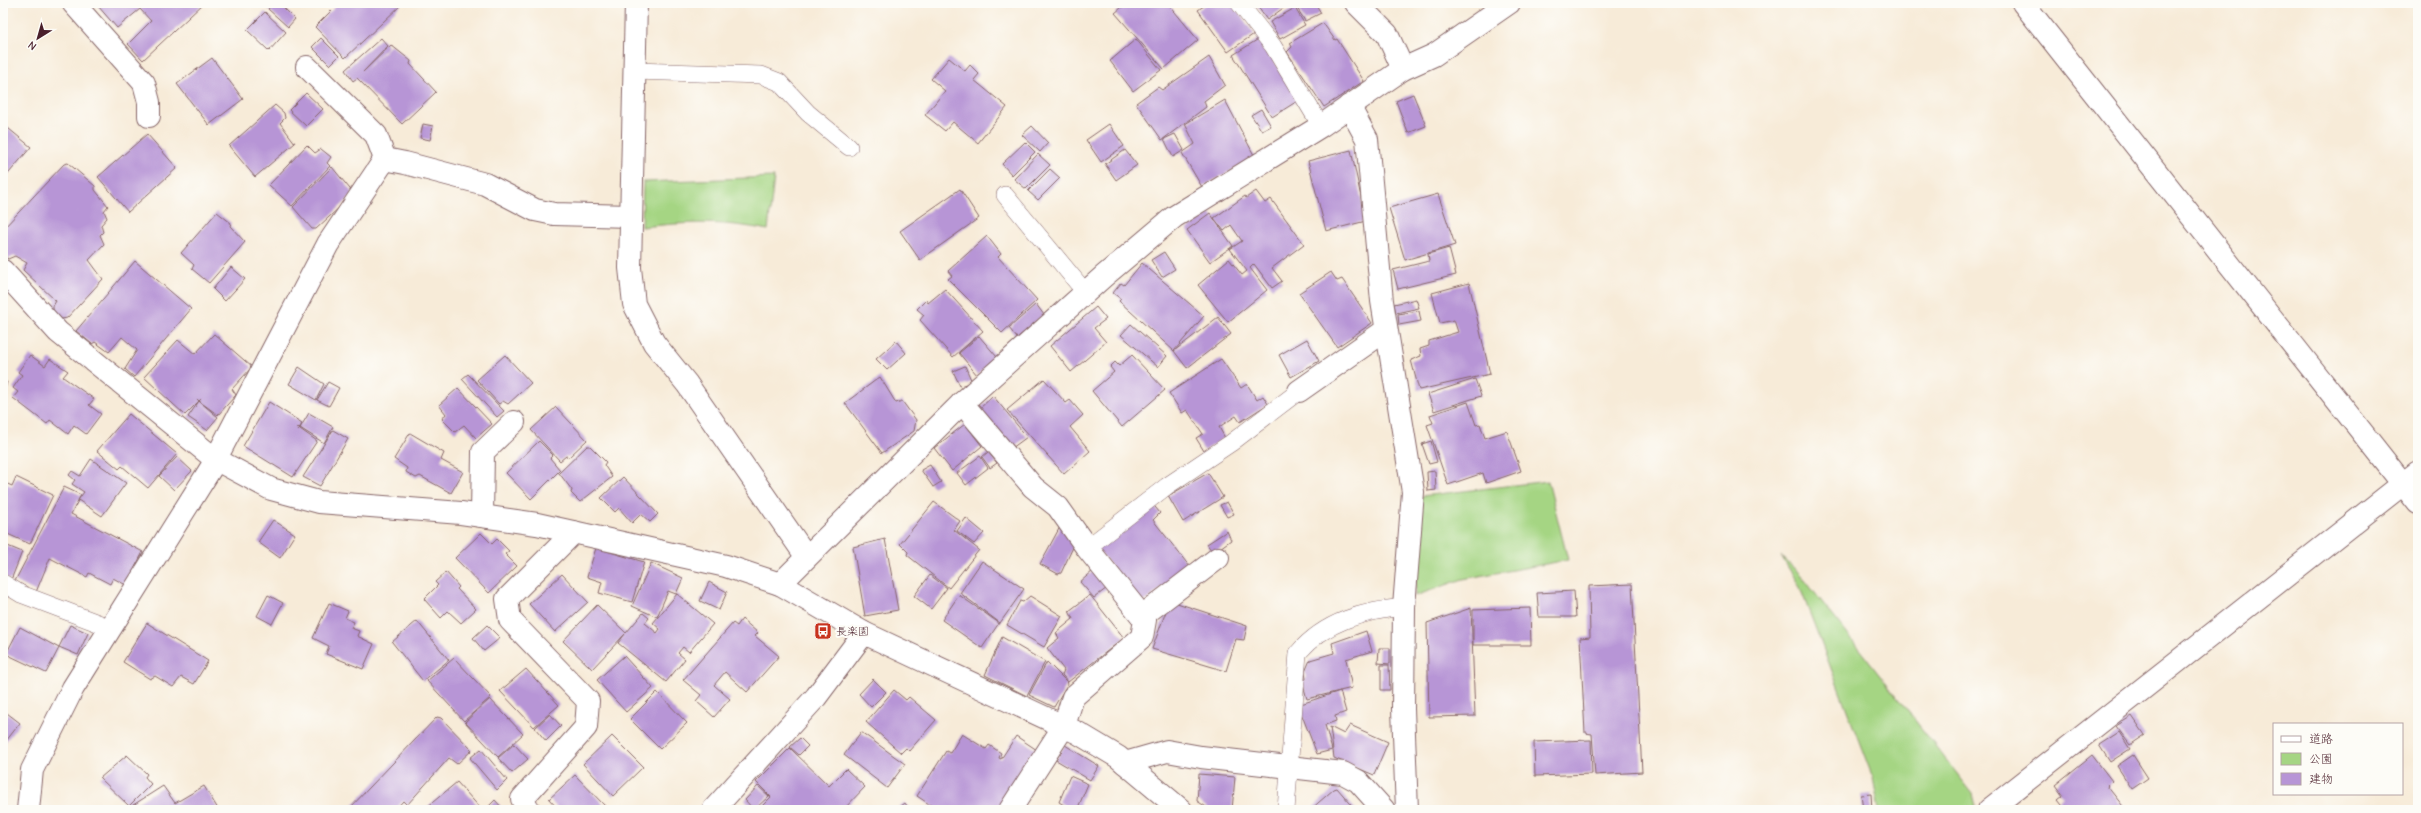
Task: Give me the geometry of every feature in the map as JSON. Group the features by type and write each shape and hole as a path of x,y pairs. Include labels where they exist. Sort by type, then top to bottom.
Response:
{"street":[{"path":"73,3 144,83 149,102 149,116"},
{"path":"636,3 630,268 634,304 654,343 687,384 806,556"},
{"path":"1356,3 1387,34 1403,69"},
{"path":"780,584 806,556 962,403 1085,292 1174,217 1321,126 1403,69 1434,55 1509,3"},
{"path":"2023,3 2410,478 2418,503"},
{"path":"307,67 376,135 385,159"},
{"path":"1349,106 1366,139 1386,330 1413,492 1404,607 1403,709 1407,810"},
{"path":"385,159 485,184 535,210 554,214 631,216"},
{"path":"28,810 32,770 73,688 215,460 328,244 385,159"},
{"path":"3,271 58,332 215,460 271,489 319,502 482,516 574,532 726,566 780,584 864,633 1078,733 1125,764 1181,810"},
{"path":"1299,391 1386,330"},
{"path":"962,403 1033,487 1058,507 1087,548 1145,620 1142,637 1073,696 1064,726 1010,810"},
{"path":"482,516 483,452 514,422"},
{"path":"1988,810 2410,478"},
{"path":"529,810 522,798 586,727 588,701 510,620 507,599 574,532"},
{"path":"1142,616 1218,558"},
{"path":"724,806 816,697 864,633"},
{"path":"1125,764 1167,751 1201,758 1343,773 1358,781 1384,810"}],"lane":[{"path":"1238,3 1273,46 1321,126"},
{"path":"634,71 761,75 779,82 808,113 849,147"},
{"path":"1005,195 1085,292"},
{"path":"1087,548 1167,486 1231,443 1299,391"},
{"path":"3,584 21,594 111,628"},
{"path":"1286,810 1290,768 1290,738 1298,653 1309,639 1328,627 1369,611 1404,607"}],"green space":[{"path":"774,177 768,230 736,225 705,223 642,227 643,182"},
{"path":"1548,481 1568,560 1463,579 1415,596 1421,496"},
{"path":"1781,556 1800,574 1973,794 1976,806 1970,810 1879,810 1873,778 1799,585"}],"building":[{"path":"101,3 204,3 143,60 128,44 151,21 140,9 117,28 98,6"},
{"path":"274,3 279,3 295,19 288,27 268,9"},
{"path":"339,3 398,3 401,5 345,58 315,27"},
{"path":"1127,3 1172,3 1170,6 1198,40 1164,69 1115,13"},
{"path":"1208,3 1232,3 1254,34 1228,52 1198,10"},
{"path":"1284,3 1286,6 1267,20 1256,4"},
{"path":"1294,3 1315,3 1321,13 1305,21"},
{"path":"1295,8 1305,25 1280,39 1270,22"},
{"path":"265,12 286,32 269,51 247,30"},
{"path":"1323,23 1335,40 1337,39 1364,81 1324,107 1287,52 1292,47 1290,43"},
{"path":"321,38 339,56 330,65 312,47"},
{"path":"381,38 388,46 363,72 391,45 411,61 410,64 436,92 402,124 357,78 353,81 345,70"},
{"path":"1260,38 1299,100 1272,117 1233,55"},
{"path":"1136,39 1161,70 1133,91 1110,61"},
{"path":"1209,57 1225,85 1204,101 1206,107 1162,140 1136,103 1158,87 1162,90"},
{"path":"212,58 243,99 209,125 177,84"},
{"path":"949,58 965,71 970,65 979,74 974,80 1007,107 978,143 953,122 945,131 925,115 945,91 931,79"},
{"path":"306,93 323,109 306,126 289,110"},
{"path":"1413,94 1426,126 1408,133 1396,101"},
{"path":"1225,100 1255,157 1202,187 1182,153 1195,144 1185,124"},
{"path":"275,105 284,113 285,118 280,123 295,143 255,177 229,146"},
{"path":"1261,109 1271,126 1262,131 1251,115"},
{"path":"3,124 31,147 3,180"},
{"path":"423,124 433,126 430,140 420,138"},
{"path":"1109,124 1124,146 1101,162 1086,140"},
{"path":"1032,126 1048,143 1040,152 1022,135"},
{"path":"147,134 177,168 128,212 98,177"},
{"path":"1175,134 1184,150 1173,157 1164,139"},
{"path":"1025,142 1035,152 1012,175 1002,164"},
{"path":"307,145 315,153 321,149 331,157 327,163 330,166 292,206 269,185"},
{"path":"1125,150 1137,165 1116,180 1105,164"},
{"path":"1351,150 1366,221 1326,231 1308,161"},
{"path":"1038,154 1050,165 1026,189 1014,179"},
{"path":"68,163 95,186 95,190 108,206 104,211 107,218 101,225 103,232 100,235 104,244 89,260 103,279 67,318 62,319 53,310 53,306 56,301 23,270 27,263 15,256 8,259 3,254 3,229 64,164"},
{"path":"332,167 354,194 316,229 312,229 293,207"},
{"path":"1050,169 1060,178 1038,200 1028,191"},
{"path":"960,189 979,218 920,260 900,231"},
{"path":"1256,191 1265,203 1271,199 1304,244 1272,268 1282,281 1272,288 1254,264 1250,268 1267,290 1228,322 1198,285 1229,259 1242,275 1247,271 1230,249 1242,241 1231,225 1224,231 1214,218 1245,196 1246,198"},
{"path":"1438,194 1455,245 1405,260 1389,208"},
{"path":"217,212 231,223 230,226 245,242 209,283 192,269 194,265 181,253"},
{"path":"1210,213 1233,246 1210,262 1187,230"},
{"path":"987,236 1001,254 998,257 1037,300 1002,333 948,279 952,276 948,271"},
{"path":"1449,248 1456,275 1398,289 1393,270 1429,261 1428,254"},
{"path":"1164,252 1175,269 1162,277 1151,260"},
{"path":"135,261 191,309 134,377 125,369 137,350 122,337 109,352 95,342 92,344 76,331"},
{"path":"1142,263 1204,316 1174,351 1119,301 1121,299 1113,293 1121,283 1124,285"},
{"path":"231,267 245,279 225,301 213,289"},
{"path":"1331,272 1337,281 1342,279 1372,323 1337,347 1299,293"},
{"path":"1469,283 1490,374 1419,390 1411,360 1421,356 1420,349 1429,346 1429,341 1458,332 1454,320 1440,323 1432,293"},
{"path":"945,289 983,331 953,357 920,320 924,315 917,309 926,300 928,303"},
{"path":"1416,299 1419,308 1396,313 1394,304"},
{"path":"1036,304 1044,315 1017,338 1009,328"},
{"path":"1096,307 1106,319 1094,328 1106,342 1071,372 1050,346"},
{"path":"1419,311 1421,321 1399,325 1398,314"},
{"path":"1218,317 1231,334 1187,368 1174,351"},
{"path":"1131,324 1167,356 1158,367 1121,335"},
{"path":"214,334 252,367 232,389 236,395 218,415 199,401 185,415 144,377 178,340 195,354"},
{"path":"979,336 997,357 977,375 959,353"},
{"path":"1307,339 1319,361 1291,377 1279,355"},
{"path":"896,341 906,353 887,370 876,359"},
{"path":"30,355 45,366 50,359 68,371 63,377 94,399 89,405 101,414 86,434 74,425 68,434 50,420 47,424 13,398 18,392 13,388 22,375 18,372"},
{"path":"505,355 531,383 508,404 503,401 499,404 477,380"},
{"path":"1132,355 1165,390 1122,427 1092,391 1114,372 1110,367 1115,362 1119,366"},
{"path":"1221,359 1241,388 1247,384 1257,400 1263,396 1268,404 1240,422 1236,416 1219,427 1225,438 1204,451 1196,438 1203,434 1187,410 1182,413 1169,393"},
{"path":"965,366 972,382 960,386 953,371"},
{"path":"299,367 324,384 316,400 289,384"},
{"path":"468,374 504,411 497,417 462,379"},
{"path":"880,377 896,403 902,401 916,420 914,431 882,453 845,403"},
{"path":"1044,379 1066,403 1070,400 1083,415 1070,427 1090,451 1064,474 1007,410"},
{"path":"1475,379 1481,396 1434,411 1428,394"},
{"path":"3,381 7,382 3,397"},
{"path":"328,382 339,388 329,406 317,400"},
{"path":"458,388 492,424 476,438 464,425 455,432 442,419 446,414 439,405"},
{"path":"993,396 1027,437 1012,448 979,409"},
{"path":"199,401 218,417 207,430 188,417"},
{"path":"269,402 302,423 298,431 300,429 317,441 293,477 243,446"},
{"path":"1468,402 1476,425 1480,424 1485,438 1507,431 1521,471 1486,483 1483,473 1448,485 1427,425 1433,423 1430,415"},
{"path":"556,407 587,440 569,457 566,456 560,461 531,430"},
{"path":"309,413 333,427 324,443 300,428"},
{"path":"129,414 177,454 148,488 122,466 119,469 97,451"},
{"path":"965,424 982,446 952,471 934,448"},
{"path":"333,430 348,439 320,486 303,477"},
{"path":"410,433 444,453 441,460 463,472 451,493 420,476 416,478 406,472 407,468 394,459"},
{"path":"539,441 553,455 550,458 560,470 531,499 506,473"},
{"path":"1431,441 1437,462 1429,464 1422,444"},
{"path":"587,446 590,446 606,462 604,465 612,477 580,502 571,493 572,490 559,473"},
{"path":"988,452 997,463 990,468 982,457"},
{"path":"980,456 988,468 966,485 957,473"},
{"path":"177,457 192,471 174,490 159,476"},
{"path":"91,459 126,483 102,516 78,500 84,492 72,484 75,480 69,475 72,471 80,476"},
{"path":"930,465 941,482 933,487 921,470"},
{"path":"1435,471 1436,490 1428,491 1427,472"},
{"path":"1208,473 1223,497 1183,522 1168,496"},
{"path":"16,477 53,495 30,544 3,532 3,482 12,486"},
{"path":"623,477 658,514 650,522 641,514 632,523 619,508 615,512 601,498"},
{"path":"64,487 81,495 71,514 143,552 126,585 113,578 110,584 89,573 87,577 50,558 36,592 15,581"},
{"path":"934,502 960,521 954,530 979,550 949,588 907,555 908,552 900,544"},
{"path":"1151,502 1160,513 1153,520 1190,567 1141,604 1097,548"},
{"path":"1227,502 1234,514 1227,517 1220,505"},
{"path":"966,518 984,533 974,544 957,531"},
{"path":"273,520 295,534 280,558 258,542"},
{"path":"1061,525 1074,545 1061,573 1058,574 1040,564"},
{"path":"1227,531 1231,540 1213,553 1207,544"},
{"path":"481,533 492,544 497,539 509,551 505,554 517,566 489,593 455,558"},
{"path":"885,539 898,610 865,616 853,547"},
{"path":"3,544 22,552 11,580 3,577"},
{"path":"596,548 644,562 632,602 599,593 602,582 587,577"},
{"path":"982,561 1024,589 1000,623 960,593"},
{"path":"651,563 683,578 676,594 668,591 657,617 632,606"},
{"path":"1093,571 1107,588 1094,598 1080,582"},
{"path":"446,572 459,587 457,589 476,609 461,623 448,611 441,618 424,599 438,585 435,582"},
{"path":"562,574 588,602 555,632 529,604"},
{"path":"930,575 947,588 931,609 914,596"},
{"path":"709,582 727,592 719,610 700,601"},
{"path":"1632,584 1642,772 1595,775 1592,734 1585,733 1580,638 1590,637 1589,586"},
{"path":"1574,591 1576,617 1539,617 1537,593"},
{"path":"677,594 713,624 689,652 683,647 678,653 685,659 666,682 618,643 625,634 592,669 563,641 597,605 626,633 643,613 649,618 645,623 657,633 660,629 653,623"},
{"path":"268,595 283,603 272,624 257,616"},
{"path":"959,595 999,623 982,648 942,620"},
{"path":"1090,595 1124,638 1068,682 1062,675 1064,670 1047,648 1059,638 1056,633 1073,619 1069,611"},
{"path":"1030,596 1062,616 1044,647 1007,625 1020,601 1023,602"},
{"path":"1174,602 1247,626 1244,640 1236,639 1226,671 1152,649 1168,606"},
{"path":"329,603 348,611 345,618 354,622 351,628 359,631 357,636 374,644 363,669 326,654 329,646 313,638"},
{"path":"1471,608 1475,716 1429,717 1427,623"},
{"path":"1530,608 1531,645 1473,645 1473,610"},
{"path":"742,619 758,633 755,636 779,656 747,692 725,672 714,685 730,699 714,717 696,701 701,695 683,680 733,623 737,626"},
{"path":"417,621 449,660 423,681 392,642"},
{"path":"147,623 208,661 194,684 181,677 173,687 155,676 150,679 123,662"},
{"path":"70,625 88,633 78,655 59,647"},
{"path":"487,625 500,638 484,651 473,638"},
{"path":"20,627 59,648 46,673 6,654"},
{"path":"1366,631 1372,651 1346,659 1352,688 1307,699 1302,681 1306,679 1305,672 1310,660 1334,653 1332,643"},
{"path":"1002,637 1045,662 1027,696 985,675"},
{"path":"1379,648 1390,648 1390,664 1378,663"},
{"path":"624,656 653,688 626,712 597,680"},
{"path":"454,658 491,697 464,721 427,681"},
{"path":"1047,662 1068,683 1054,707 1029,695"},
{"path":"1381,665 1389,665 1390,690 1381,690"},
{"path":"526,669 559,705 534,727 500,691"},
{"path":"873,679 886,692 871,707 859,694"},
{"path":"894,690 906,700 909,697 936,720 909,751 906,748 901,753 866,722"},
{"path":"1340,691 1346,712 1335,716 1336,721 1325,725 1332,750 1317,754 1298,705"},
{"path":"657,692 687,723 660,749 630,719"},
{"path":"490,699 523,734 498,757 465,722"},
{"path":"3,710 20,723 3,745"},
{"path":"550,714 561,726 546,741 535,728"},
{"path":"2132,716 2145,735 2130,745 2116,726"},
{"path":"437,717 441,718 472,750 457,764 449,758 407,805 403,801 395,810 348,810"},
{"path":"1350,725 1388,742 1374,775 1334,758 1330,727 1344,734"},
{"path":"861,732 905,764 887,788 844,755"},
{"path":"2119,732 2130,749 2110,762 2099,745"},
{"path":"962,734 986,749 989,745 1001,753 999,758 1001,759 1016,736 1037,750 999,810 938,810 917,796 946,751 950,753"},
{"path":"612,736 643,767 613,796 583,764"},
{"path":"800,738 808,746 799,755 790,747"},
{"path":"1591,740 1592,774 1535,776 1534,742"},
{"path":"514,744 528,759 512,773 498,758"},
{"path":"1065,745 1099,766 1090,780 1056,760"},
{"path":"790,748 829,786 846,769 865,787 843,810 758,810 771,797 756,782"},
{"path":"481,749 507,780 497,790 470,758"},
{"path":"127,755 147,774 145,777 151,784 129,806 100,778"},
{"path":"2092,755 2112,781 2107,786 2126,810 2066,810 2058,800 2063,796 2055,785"},
{"path":"2133,755 2148,778 2132,789 2117,766"},
{"path":"1199,774 1235,777 1232,810 1211,810 1197,801"},
{"path":"575,775 605,806 601,810 559,810 549,799"},
{"path":"1070,776 1088,784 1077,810 1065,810 1067,807 1059,802"},
{"path":"457,782 482,810 430,810 427,807"},
{"path":"163,786 175,803 204,786 218,809 132,810 130,807"},
{"path":"758,786 769,796 754,810 745,800"},
{"path":"1337,788 1356,810 1310,810 1334,789"},
{"path":"1871,794 1872,810 1863,810 1861,795"},
{"path":"495,800 504,810 485,810"},
{"path":"905,803 910,810 896,810"}],"place":[{"name":"長楽園","path":"823,631"}]}
